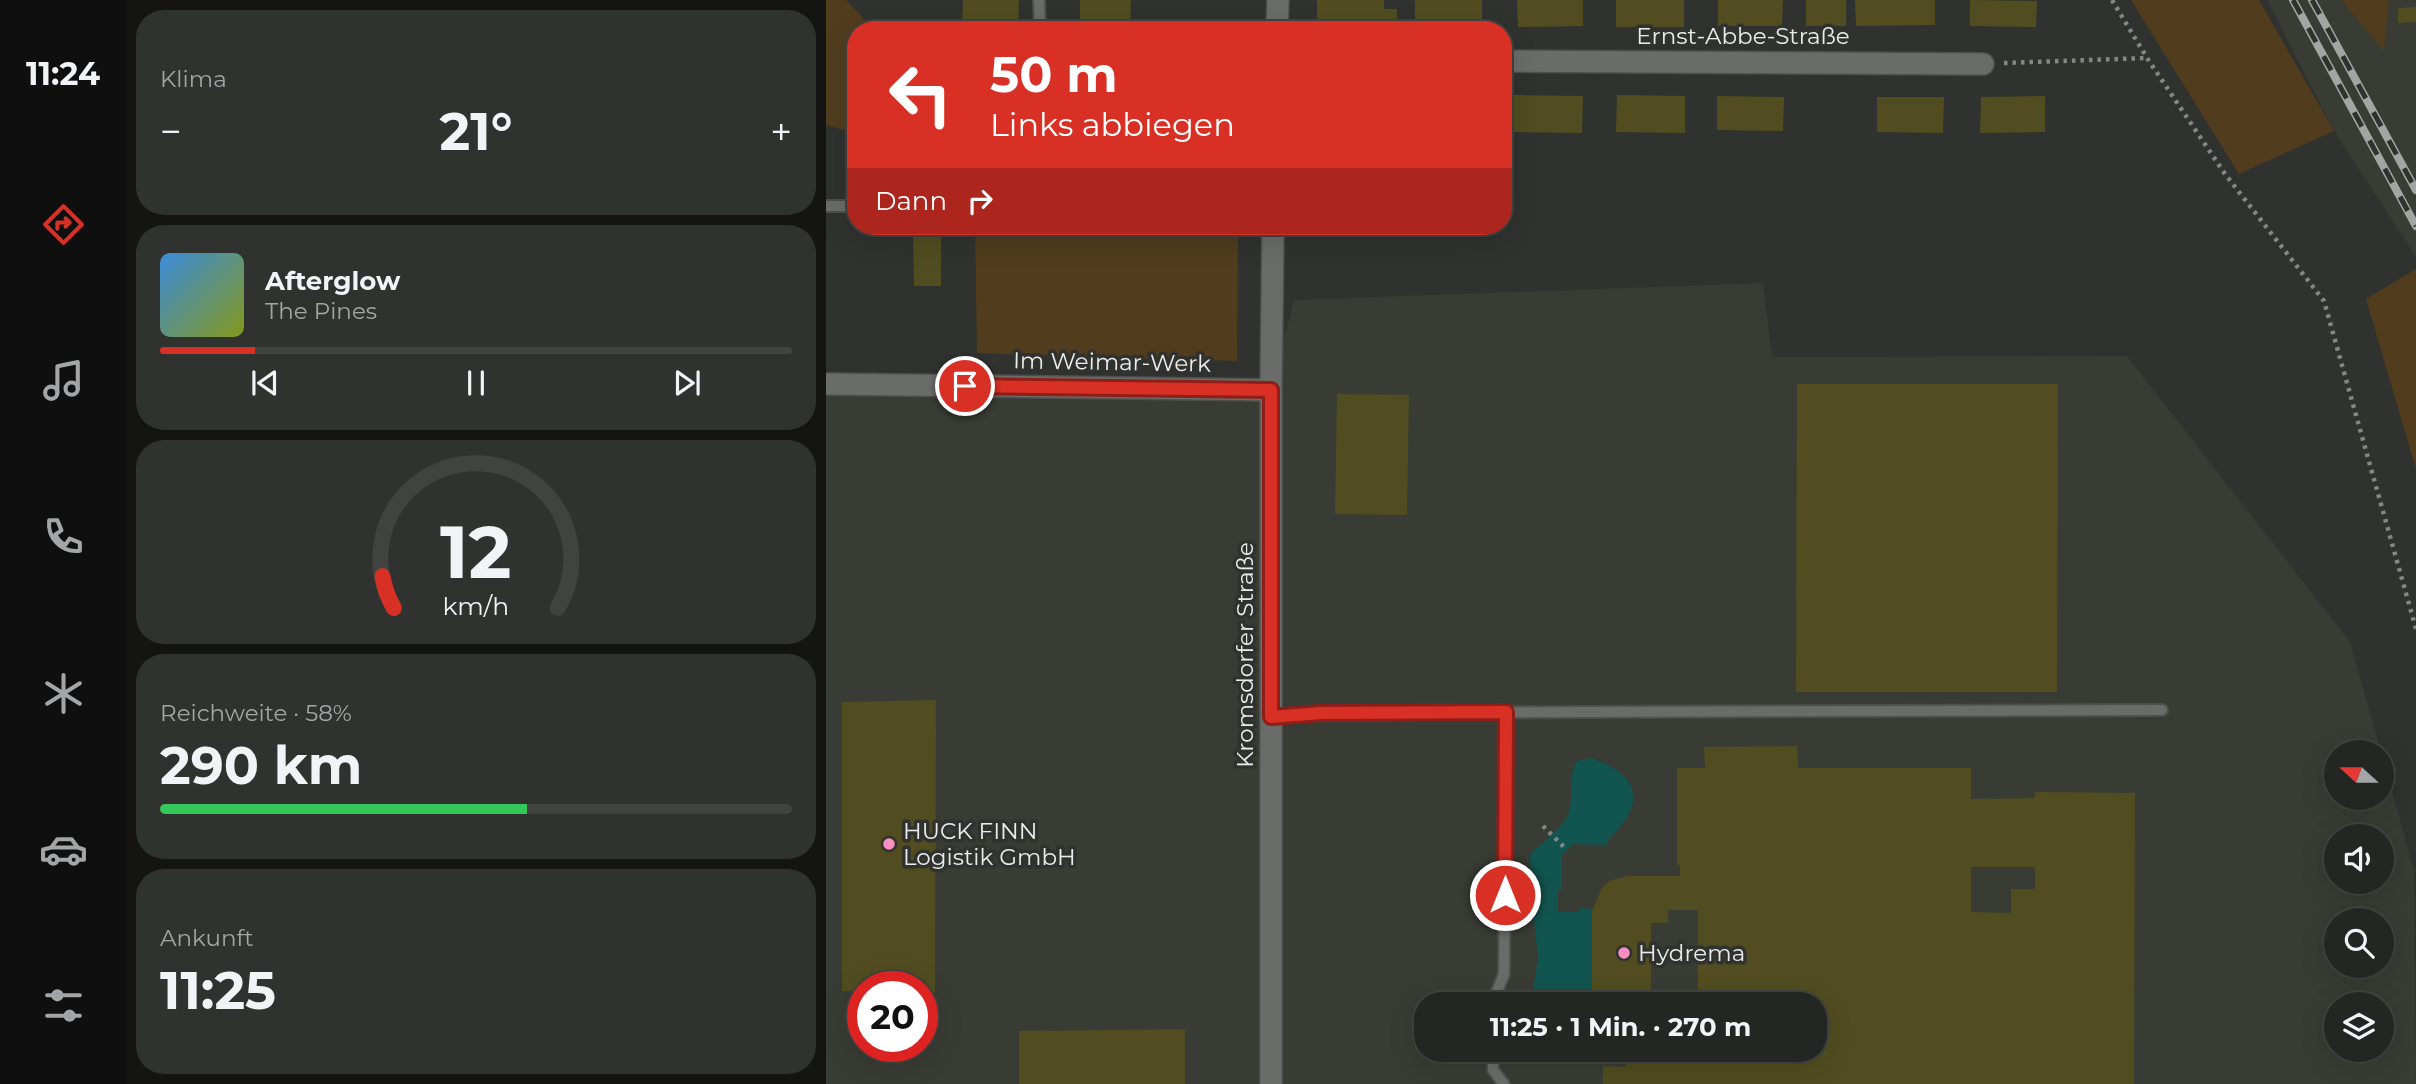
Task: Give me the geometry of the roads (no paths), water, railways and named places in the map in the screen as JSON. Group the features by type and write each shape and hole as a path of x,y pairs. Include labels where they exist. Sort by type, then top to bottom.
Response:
{"street":[{"path":"1277,21 1278,0"},
{"name":"Ernst-Abbe-Straße","path":"1512,61 1983,64"},
{"name":"Kromsdorfer Straße","path":"1271,1084 1273,235"},
{"name":"Im Weimar-Werk","path":"826,384 1271,390"}],"lane":[{"path":"1039,0 1040,21"},
{"path":"826,206 847,206"},
{"path":"1271,717 1321,713 2162,710"},
{"path":"1497,992 1504,974 1506,712"},
{"path":"1493,1062 1493,1070 1504,1084"}],"water":[{"path":"1591,758 1620,773 1629,782 1633,791 1633,802 1629,814 1608,840 1608,845 1573,844 1562,855 1562,890 1558,890 1558,912 1580,912 1580,908 1593,909 1592,992 1533,992 1538,959 1530,855 1556,831 1568,814 1577,761"}],"railway":[{"path":"2293,0 2416,226"},
{"path":"2312,0 2416,190"}],"place":[{"name":"HUCK FINN Logistik GmbH","path":"889,844"},
{"name":"Hydrema","path":"1624,953"}]}
